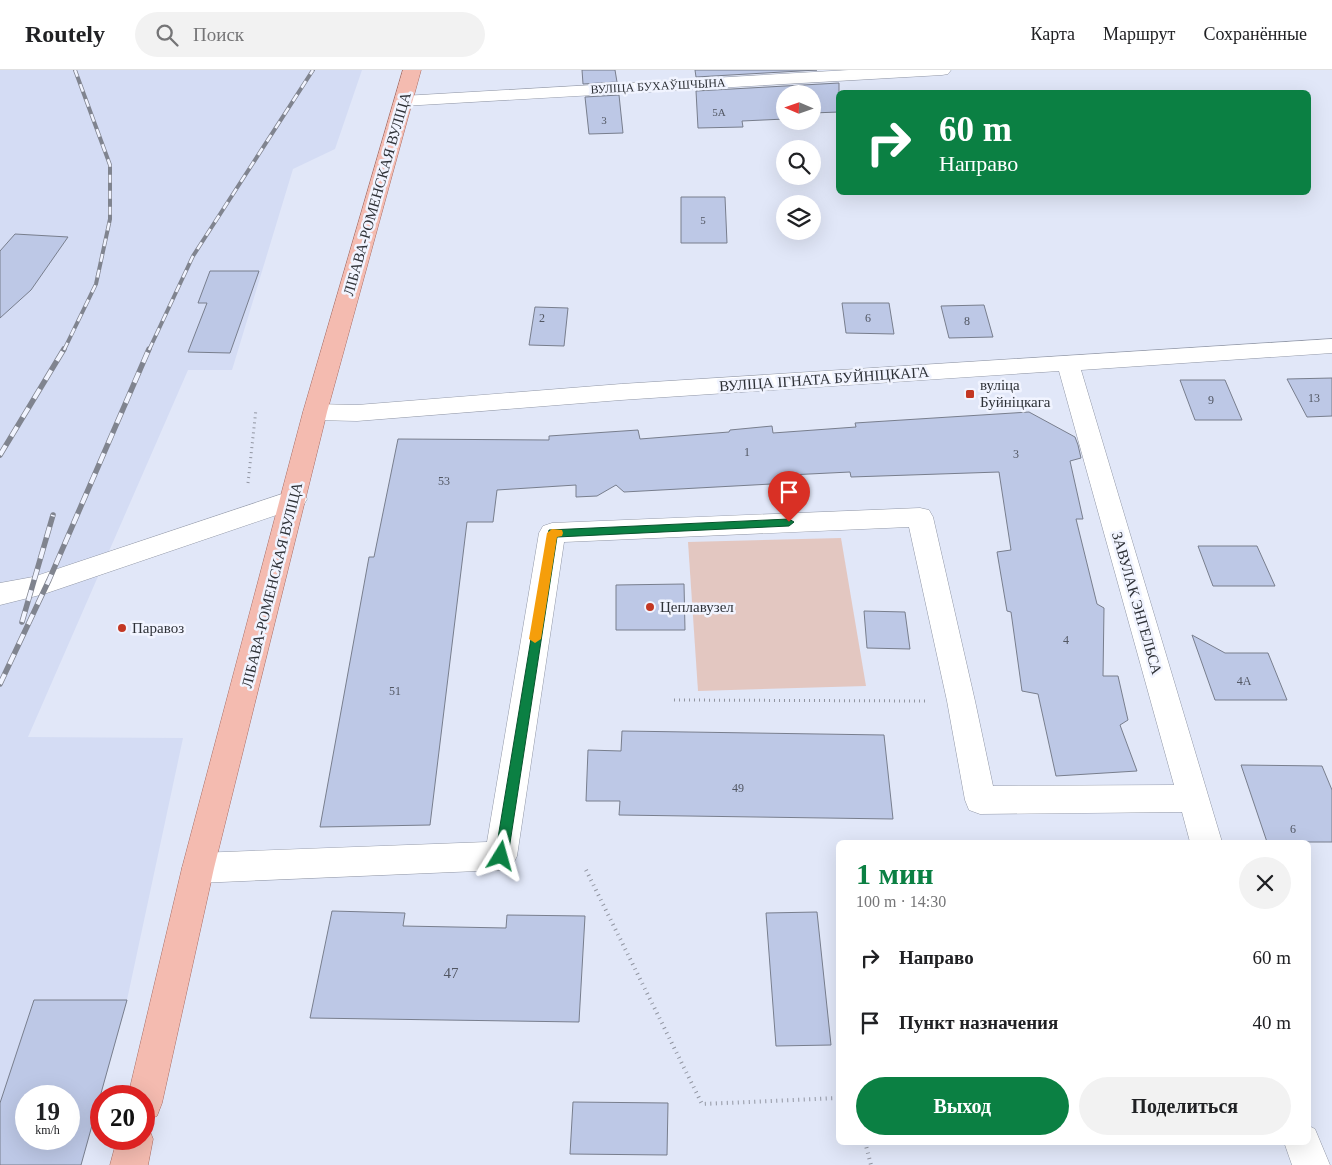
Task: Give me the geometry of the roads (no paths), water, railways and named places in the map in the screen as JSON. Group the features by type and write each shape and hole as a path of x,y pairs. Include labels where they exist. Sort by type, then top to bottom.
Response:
{"main road":[{"name":"ЛІБАВА-РОМЕНСКАЯ ВУЛІЦА","path":"148,1085 198,868 315,412 412,70"},
{"path":"129,1165 132,1150"}],"street":[{"name":"ВУЛІЦА БУХАЎШЧЫНА","path":"403,100 942,70"},
{"name":"ВУЛІЦА ІГНАТА БУЙНІЦКАГА","path":"315,412 357,413 621,392 1332,346"},
{"name":"ЗАВУЛАК ЭНГЕЛЬСА","path":"1068,364 1205,840"},
{"path":"0,594 34,587 294,499"},
{"path":"198,868 501,856 552,533 920,517 961,701 980,800 1192,798"},
{"path":"1303,1145 1311,1165"}],"railway":[{"path":"64,350 96,284 110,219 110,165 75,70"},
{"path":"149,350 193,256 313,70"},
{"path":"0,455 64,349"},
{"path":"0,684 49,580 149,349"},
{"path":"22,622 53,515"}],"place":[{"name":"вуліца Буйніцкага","path":"970,394"},
{"name":"Цеплавузел","path":"650,607"},
{"name":"Паравоз","path":"122,628"}]}
